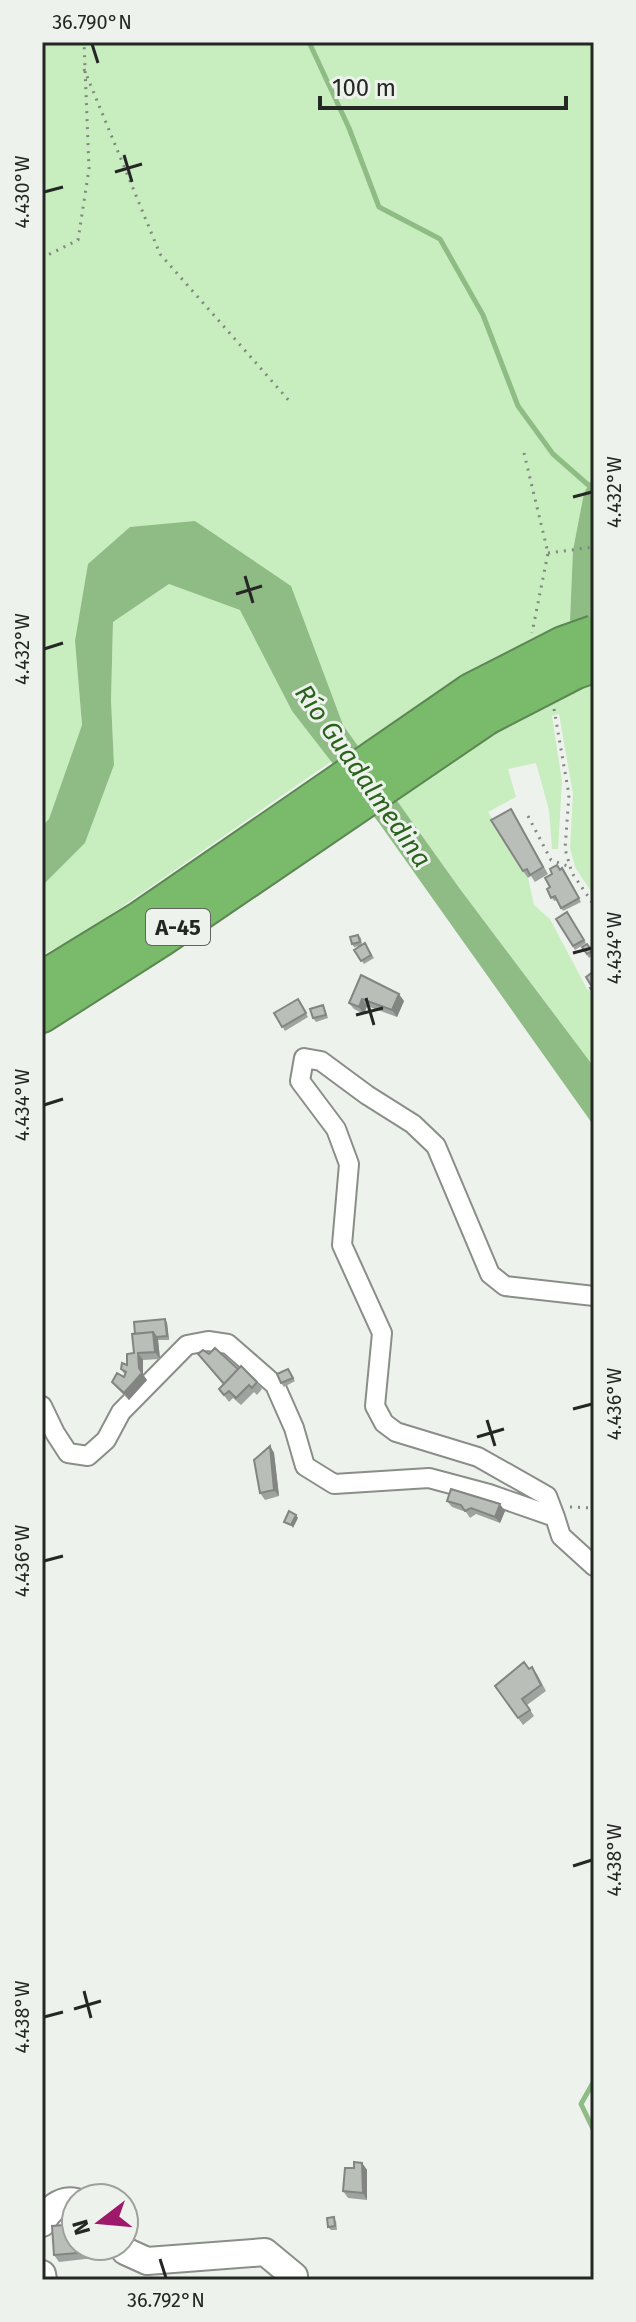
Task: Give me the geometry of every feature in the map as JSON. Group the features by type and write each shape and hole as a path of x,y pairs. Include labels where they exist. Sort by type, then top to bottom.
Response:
{"highway":[{"name":"A-45","path":"42,979 304,823 563,644 594,633"},
{"name":"A-45","path":"479,704 594,665"},
{"name":"A-45","path":"42,1015 161,939 304,823"}],"street":[{"path":"594,1296 505,1286 490,1274 436,1146 413,1124 321,1061 304,1058 300,1081 336,1129 349,1164 342,1245 382,1333 375,1406 384,1423 396,1432 478,1457 547,1496 561,1536 594,1566"},
{"path":"42,1406 68,1453 88,1456 106,1440 121,1412 187,1345 208,1341 228,1344 275,1385 294,1428 305,1466 334,1484 429,1478 489,1494 555,1517"},
{"path":"42,2223 48,2210 60,2205"},
{"path":"140,2258 147,2261 265,2252 294,2276 294,2280"}],"path":[{"path":"42,258 78,240 89,169 84,42"},
{"path":"84,69 160,254 292,404"},
{"path":"524,453 548,553 594,547"},
{"path":"528,816 551,860 570,867 594,905"},
{"path":"555,1517 566,1507 594,1508"}],"shaded area":[{"path":"42,42 594,42 594,475 584,493 573,550 570,620 594,665 594,896 575,867 570,848 573,794 559,714 552,716 562,781 558,849 552,849 549,810 536,763 508,769 516,797 488,812 528,878 534,905 550,919 587,989 594,994 594,1067 460,889 343,725 317,662 195,521 75,641 82,725 49,820 42,826"},
{"path":"169,584 241,610 292,711 332,761 84,933 42,955 42,886 85,843 114,765 111,700 113,622"}],"water":[{"path":"594,475 594,665 570,620 573,550 584,493"},
{"name":"Río Guadalmedina","path":"195,521 291,586 343,725 460,889 594,1067 594,1126 379,823 292,711 240,610 169,584 113,622 111,700 114,765 85,843 42,886 42,826 49,819 82,725 75,641 88,564 130,527"}],"building":[{"path":"511,809 543,867 530,875 527,869 523,871 491,820"},
{"path":"557,865 560,870 562,868 579,898 561,908 555,896 551,898 545,878 552,874 550,869"},
{"path":"567,912 584,940 573,946 556,919"},
{"path":"358,935 360,942 352,944 350,937"},
{"path":"365,943 371,955 361,961 354,950"},
{"path":"587,944 592,951 587,954 582,947"},
{"path":"594,971 594,994 586,977"},
{"path":"361,975 399,994 392,1010 362,999 359,1007 349,1003"},
{"path":"298,999 306,1013 282,1027 274,1013"},
{"path":"323,1005 326,1015 313,1018 310,1009"},
{"path":"165,1319 167,1336 156,1337 153,1332 135,1334 134,1322"},
{"path":"153,1332 155,1352 138,1353 142,1373 124,1393 112,1382 117,1373 124,1377 126,1372 121,1369 122,1363 127,1365 127,1354 134,1353 132,1334"},
{"path":"215,1348 238,1369 224,1384 198,1354 203,1350 209,1354"},
{"path":"241,1366 257,1382 252,1388 249,1385 236,1398 229,1391 224,1395 219,1389"},
{"path":"288,1369 293,1378 281,1383 277,1374"},
{"path":"270,1446 274,1490 260,1493 254,1460"},
{"path":"451,1489 500,1504 495,1517 471,1508 465,1511 461,1505 447,1501"},
{"path":"289,1511 296,1515 291,1525 284,1522"},
{"path":"524,1662 529,1669 532,1667 541,1685 522,1699 530,1710 518,1718 495,1686"},
{"path":"354,2162 362,2163 363,2193 343,2191 345,2168 354,2168"},
{"path":"334,2217 335,2226 328,2227 327,2218"},
{"path":"60,2225 60,2254 54,2255 52,2226"}],"waterway":[{"path":"309,42 349,128 379,207 440,239 483,315 518,406 553,454 594,490"},
{"path":"594,2081 581,2104 594,2131"}]}
